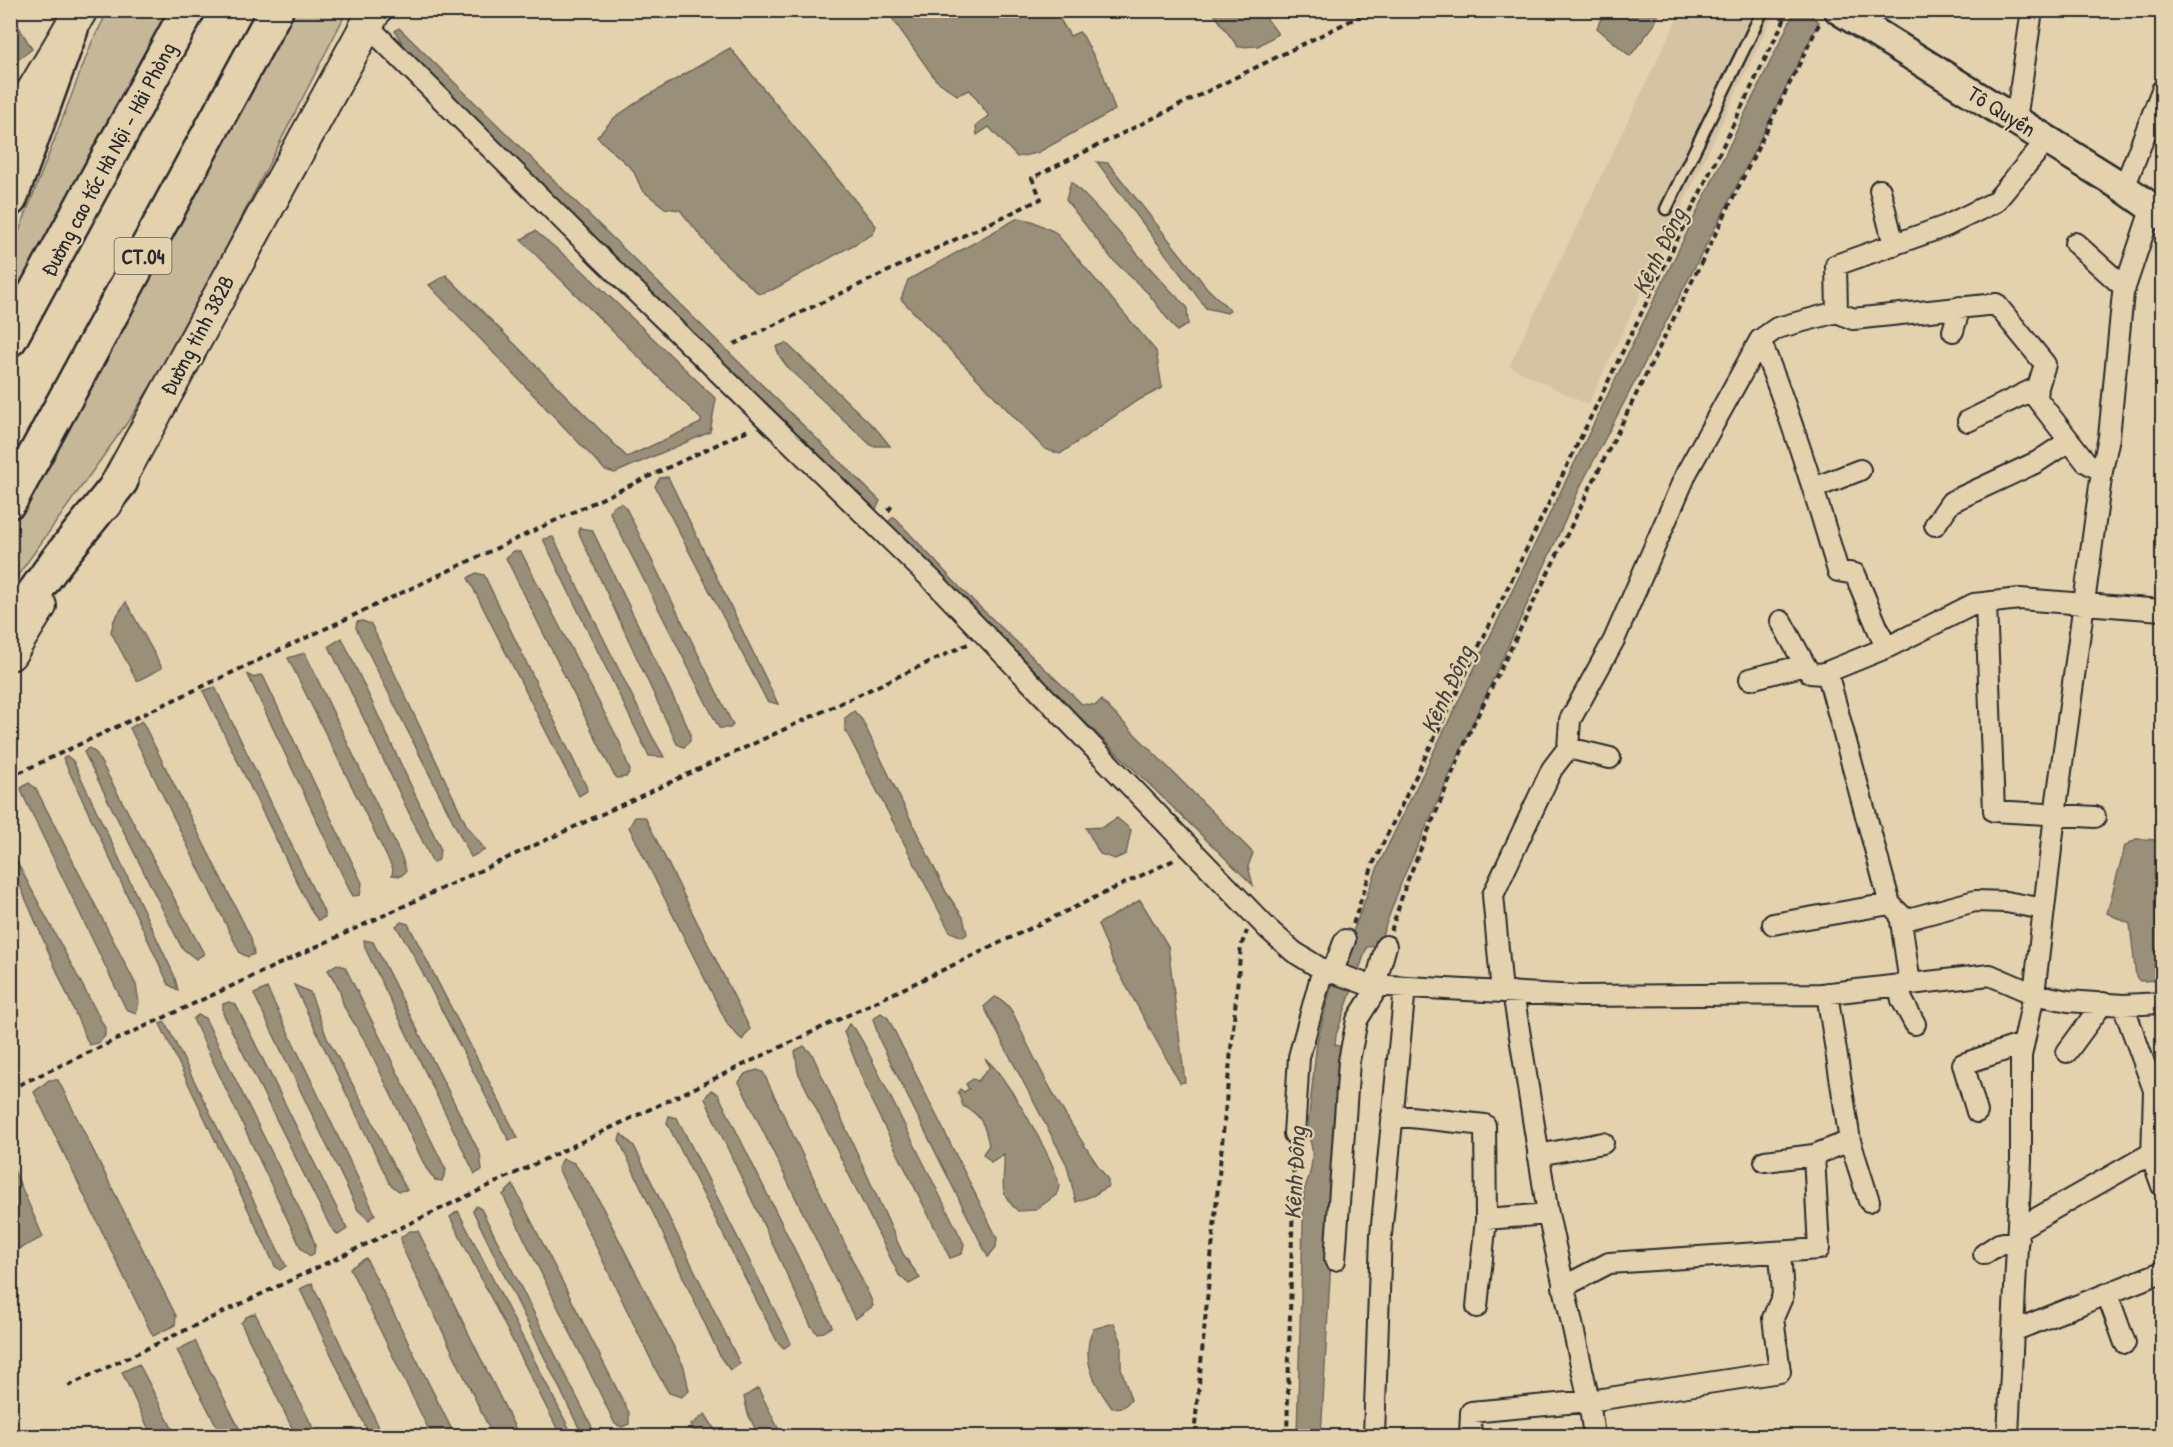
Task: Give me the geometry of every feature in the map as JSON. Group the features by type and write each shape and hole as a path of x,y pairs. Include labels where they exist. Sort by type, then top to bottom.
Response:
{"highway":[{"name":"Đường cao tốc Hà Nội - Hải Phòng","path":"10,339 188,10"},
{"name":"CT.04","path":"10,501 276,10"},
{"path":"10,199 76,20"},
{"path":"10,627 56,562 121,481"}],"main road":[{"name":"Tô Quyền","path":"1848,17 2016,120 2157,211"},
{"name":"Đường tỉnh 382B","path":"10,654 121,481 234,264 371,18"},
{"path":"10,130 76,20"}],"street":[{"path":"2016,120 2032,10"},
{"path":"371,18 763,415 986,636 1256,917 1294,952 1328,971 1374,985 1580,996 1827,993 1990,975 2034,994 2123,1005 2163,1003"},
{"path":"2124,188 2163,90"},
{"path":"1837,312 1836,265 1946,226 1995,202 2047,140"},
{"path":"1880,190 1894,245"},
{"path":"2008,1437 2022,1161 2021,1056 2034,994 2055,815 2102,471 2109,437 2125,288 2157,211"},
{"path":"2075,243 2125,288"},
{"path":"1594,1437 1589,1401 1548,1214 1492,895 1552,769 1568,747 1570,720 1614,640 1687,472 1760,340 1777,328 1837,312 1853,320 1996,304 2045,364 2037,399 2086,462 2102,471"},
{"path":"1953,331 1960,307"},
{"path":"1760,340 1784,397 1838,571 1855,574 1886,648"},
{"path":"1968,421 2038,387"},
{"path":"1935,525 1951,502 2037,462 2069,441"},
{"path":"1814,488 1860,470"},
{"path":"1780,621 1810,673 1822,674 1886,648 1974,604 2020,599 2163,610"},
{"path":"1986,604 1994,811 2095,817"},
{"path":"1750,679 1805,665"},
{"path":"1827,672 1890,904 1900,914 1905,985 1902,1000 1915,1024"},
{"path":"1568,747 1610,758"},
{"path":"1901,921 1975,901 2006,902 2044,909"},
{"path":"1773,924 1890,904"},
{"path":"1294,1134 1299,1057 1328,971 1345,940"},
{"path":"1335,1260 1349,1061 1356,1020 1374,985 1386,946"},
{"path":"1374,1437 1381,1235 1405,987"},
{"path":"1827,993 1850,1141 1869,1201"},
{"path":"2067,1052 2103,1003"},
{"path":"2123,1005 2154,1090 2152,1153 2163,1186"},
{"path":"1977,1112 1963,1064 2023,1044"},
{"path":"1392,1115 1485,1125 1486,1219 1477,1307"},
{"path":"1765,1161 1814,1155 1850,1141"},
{"path":"1538,1155 1602,1143"},
{"path":"1984,1254 2152,1153"},
{"path":"1563,1287 1610,1263 1819,1249 1814,1155"},
{"path":"1486,1219 1548,1214"},
{"path":"1470,1437 1471,1412 1589,1401 1780,1372 1773,1318 1783,1295 1780,1252"},
{"path":"2013,1331 2163,1272"},
{"path":"2107,1294 2125,1342"}],"lane":[{"path":"1666,209 1763,10"}],"path":[{"path":"734,344 1041,199 1032,178 1372,10"},
{"path":"1345,940 1373,864 1789,10"},
{"path":"1386,946 1406,884 1471,729 1848,17"},
{"path":"10,777 743,433 757,425 763,415"},
{"path":"10,1089 986,636"},
{"path":"68,1386 1193,851"},
{"path":"1194,1437 1241,946 1256,917"},
{"path":"1287,1437 1294,1134"}],"shaded area":[{"path":"896,10 1055,11 1070,36 1079,32 1083,36 1103,74 1115,110 1037,153 1017,157 989,127 977,135 976,126 989,116 970,90 957,95 936,80 892,18"},
{"path":"1604,10 1660,11 1654,25 1630,56 1597,28"},
{"path":"108,11 176,11 11,318 10,255 92,42"},
{"path":"279,11 347,11 179,340 132,416 11,585 11,509"},
{"path":"1212,11 1261,11 1278,34 1258,46 1238,47"},
{"path":"1681,11 1775,11 1588,405 1509,366"},
{"path":"1795,11 1815,11 1812,17 1819,22 1727,205 1582,483 1403,878 1378,946 1367,947 1336,1035 1335,1045 1343,1047 1321,1436 1297,1436 1304,1190 1311,1169 1312,1155 1312,1147 1307,1134 1317,1042 1330,991 1379,864"},
{"path":"10,12 32,49 19,59 11,45"},
{"path":"399,28 880,501 876,509 870,509 585,234 409,55 395,31"},
{"path":"730,48 876,226 873,234 774,289 759,294 717,256 680,210 665,208 642,190 633,170 597,137 614,118 642,99"},
{"path":"1097,162 1108,163 1207,288 1230,310 1227,313 1206,308"},
{"path":"1071,182 1187,307 1188,324 1177,331 1148,293 1112,259 1066,200"},
{"path":"1018,218 1032,221 1055,232 1156,351 1162,388 1135,402 1060,454 1045,449 901,299 908,280"},
{"path":"535,231 581,269 716,399 710,432 615,473 605,470 429,285 446,275 627,457 701,423 701,419 521,240"},
{"path":"786,343 878,431 890,446 872,446 789,369 776,347"},
{"path":"668,477 778,704 767,701 655,486 660,478"},
{"path":"621,503 625,506 733,725 730,728 719,728 610,513 612,507"},
{"path":"894,517 965,593 1082,704 1096,705 1101,700 1253,853 1248,866 1253,885 883,526"},
{"path":"579,528 592,530 690,732 690,741 684,747 677,744 579,533"},
{"path":"553,537 664,757 649,756 543,539"},
{"path":"514,551 521,552 620,743 630,771 626,777 617,778 613,773 506,558"},
{"path":"476,573 484,575 586,786 587,791 579,796 468,578"},
{"path":"126,602 162,668 137,681 111,632 114,620"},
{"path":"357,622 371,624 467,826 485,850 471,857 356,628"},
{"path":"342,638 440,848 439,859 433,863 329,646"},
{"path":"305,653 402,858 406,871 401,876 392,875 393,869 288,658"},
{"path":"248,675 254,678 259,675 263,676 362,883 360,895 353,896 349,889"},
{"path":"215,687 325,917 318,920 312,912 203,691"},
{"path":"854,711 862,720 946,892 963,917 967,934 963,937 950,932 845,729 845,718"},
{"path":"142,721 251,938 254,954 248,957 240,953 130,728"},
{"path":"89,748 96,753 204,954 196,959 182,948 84,752"},
{"path":"67,756 73,761 174,975 178,990 169,985 63,758"},
{"path":"29,783 36,789 136,985 139,1003 136,1013 126,1009 23,795 21,788"},
{"path":"635,817 645,817 750,1029 742,1040 728,1025 629,827"},
{"path":"1117,818 1131,830 1126,854 1115,859 1100,854 1086,828 1103,827"},
{"path":"2136,839 2162,840 2162,980 2140,981 2136,977 2130,924 2107,913 2125,846"},
{"path":"10,849 105,1028 105,1036 98,1043 89,1045 11,865"},
{"path":"1140,900 1168,946 1185,1082 1180,1083 1113,962 1098,924"},
{"path":"401,922 408,924 518,1138 509,1140 502,1128 412,952 396,926"},
{"path":"364,940 373,942 480,1154 482,1170 475,1174 365,948"},
{"path":"337,964 345,967 446,1170 442,1181 435,1180 426,1168 366,1042 344,1007 339,988 328,970"},
{"path":"294,985 310,992 327,1038 407,1190 399,1191 390,1184"},
{"path":"267,988 375,1214 369,1220 358,1210 254,994"},
{"path":"995,997 1005,1003 1013,1013 1033,1056 1063,1110 1108,1180 1108,1186 1094,1195 1076,1202 1067,1165 984,1007"},
{"path":"229,1002 236,1005 347,1229 338,1235 330,1226 223,1013 223,1004"},
{"path":"881,1013 888,1018 997,1238 996,1247 988,1257 880,1041 873,1019"},
{"path":"198,1015 205,1018 308,1226 315,1244 314,1253 310,1256 301,1248 193,1019"},
{"path":"165,1022 286,1266 280,1270 275,1266 160,1024"},
{"path":"849,1024 864,1044 964,1244 962,1254 950,1258 871,1100 844,1032"},
{"path":"804,1046 812,1054 903,1254 920,1278 909,1284 899,1275 798,1072 795,1051"},
{"path":"986,1060 994,1067 1016,1099 1050,1159 1056,1175 1059,1186 1056,1195 1035,1210 1018,1211 1006,1197 1003,1185 1004,1154 991,1162 983,1154 989,1145 984,1126 974,1113 963,1106 958,1092 960,1089 964,1092 969,1089 966,1084 973,1079 978,1081 990,1067"},
{"path":"757,1070 763,1072 871,1299 873,1306 855,1319 739,1082 745,1074"},
{"path":"49,1080 58,1080 176,1316 175,1325 153,1336 34,1092"},
{"path":"711,1090 718,1094 832,1326 824,1332 817,1333 811,1326 712,1115 705,1098"},
{"path":"669,1116 677,1118 791,1343 784,1348 777,1341 667,1123"},
{"path":"621,1134 634,1146 740,1364 730,1370 721,1358 619,1140"},
{"path":"563,1159 574,1163 593,1189 684,1367 689,1391 681,1397 669,1393 659,1376 558,1168"},
{"path":"10,1161 43,1237 19,1249 11,1242"},
{"path":"513,1185 629,1413 629,1424 622,1427 615,1424 503,1195"},
{"path":"476,1206 481,1209 592,1427 590,1436 583,1436 473,1211"},
{"path":"458,1211 573,1436 561,1436 450,1217"},
{"path":"410,1231 418,1231 519,1436 493,1436 403,1249 401,1237"},
{"path":"366,1258 455,1436 432,1436 425,1422 350,1268"},
{"path":"312,1283 383,1436 370,1436 300,1289"},
{"path":"255,1313 317,1436 296,1436 241,1323 246,1317"},
{"path":"1114,1323 1121,1341 1121,1368 1131,1400 1123,1407 1112,1408 1095,1380 1088,1350 1093,1329"},
{"path":"195,1341 243,1436 222,1436 177,1350"},
{"path":"139,1364 176,1436 152,1436 122,1372"},
{"path":"758,1388 782,1436 759,1436 748,1414 744,1397"},
{"path":"705,1414 719,1436 697,1436 691,1425"}],"water label":[{"name":"Kênh Đông","path":"1658,251"},
{"name":"Kênh Đông","path":"1446,689"},
{"name":"Kênh Đông","path":"1294,1173"}]}
